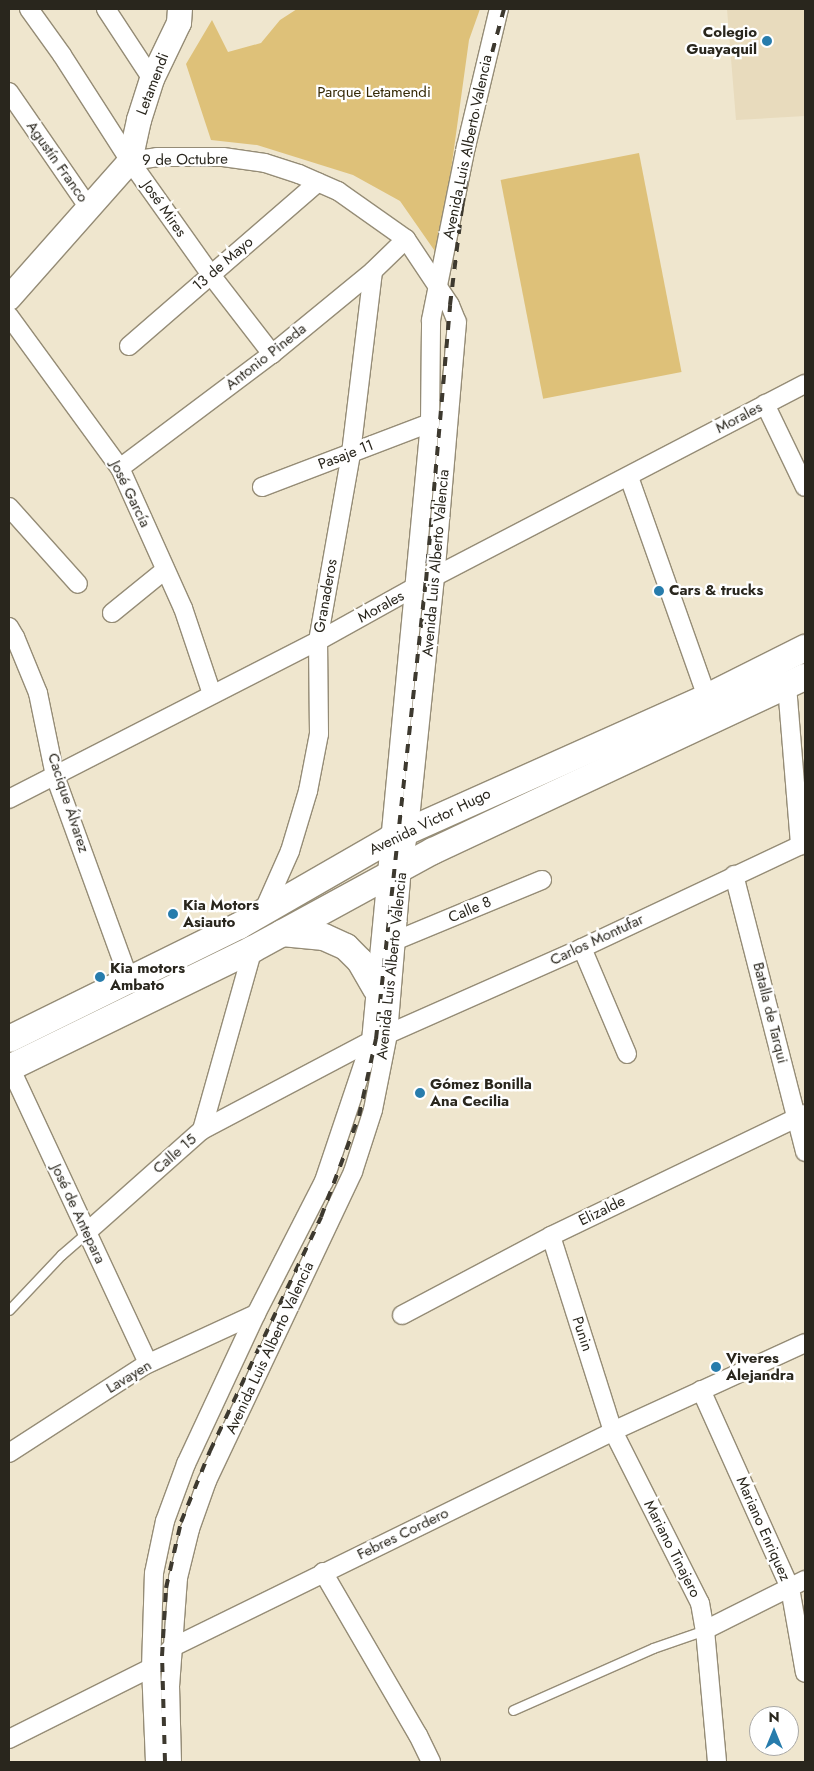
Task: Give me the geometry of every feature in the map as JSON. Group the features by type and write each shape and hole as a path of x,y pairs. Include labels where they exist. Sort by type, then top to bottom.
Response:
{"main road":[{"name":"Avenida Victor Hugo","path":"9,1039 262,913 400,834 707,696 805,648"},
{"name":"Avenida Victor Hugo","path":"9,1067 253,949 441,846 796,681"},
{"path":"282,933 324,937 346,947 360,961 376,989"}],"street":[{"name":"José Mires","path":"29,9 62,55 130,161 211,275 272,354"},
{"path":"106,9 152,79"},
{"name":"Avenida Luis Alberto Valencia","path":"400,834 416,588 430,423 431,320 466,147 499,9"},
{"name":"Letamendi","path":"130,161 139,120 152,79 184,14"},
{"name":"Agustín Franco","path":"9,92 89,208"},
{"name":"9 de Octubre","path":"9,298 130,161 157,157 223,157 265,164 318,182 338,191 406,239 438,286"},
{"name":"13 de Mayo","path":"129,346 318,182"},
{"name":"Antonio Pineda","path":"120,468 272,354 373,271 406,239"},
{"name":"Granaderos","path":"262,913 290,851 308,792 319,734 318,641 351,453 373,271"},
{"name":"Avenida Luis Alberto Valencia","path":"155,1762 151,1668 154,1574 165,1521 186,1464 256,1314 324,1181 371,1041 376,989 400,834 435,577 457,322 450,305 438,286"},
{"name":"José García","path":"9,316 120,468 183,608 212,694"},
{"name":"Morales","path":"9,800 318,641 435,577 805,384"},
{"path":"765,404 805,487"},
{"name":"Pasaje 11","path":"262,488 430,423"},
{"path":"629,477 707,696"},
{"path":"9,507 78,584"},
{"path":"112,613 165,570"},
{"name":"Cacique Álvarez","path":"9,627 38,693 56,776 130,979"},
{"path":"796,681 803,844"},
{"name":"Carlos Montufar","path":"388,1034 582,948 803,844"},
{"name":"Avenida Luis Alberto Valencia","path":"172,1762 170,1686 178,1578 190,1529 207,1481 353,1172 373,1110 388,1034 397,940 394,872"},
{"name":"Batalla de Tarqui","path":"734,875 801,1116 805,1152"},
{"name":"Calle 8","path":"397,940 542,880"},
{"path":"582,948 627,1054"},
{"path":"202,1130 253,949"},
{"name":"Calle 15","path":"87,1232 202,1130 371,1041"},
{"name":"José de Antepara","path":"9,1067 148,1363"},
{"name":"Elizalde","path":"402,1315 551,1236 801,1116"},
{"name":"Punin","path":"551,1236 612,1431"},
{"name":"Lavayen","path":"9,1453 148,1363 256,1314"},
{"name":"Febres Cordero","path":"9,1739 151,1668 173,1647 323,1572 612,1431 805,1343"},
{"name":"Mariano Enriquez","path":"701,1390 797,1584 805,1674"},
{"name":"Mariano Tinajero","path":"612,1431 700,1603 705,1630 717,1762"},
{"path":"323,1572 418,1735 431,1762"},
{"path":"705,1630 797,1584"}],"lane":[{"name":"Calle 15","path":"9,1310 61,1255 87,1232"},
{"path":"513,1710 653,1648 705,1630"}],"shaded area":[{"name":"Colegio Guayaquil","path":"727,9 805,9 805,116 736,120"}],"green space":[{"name":"Parque Letamendi","path":"297,9 480,9 469,40 439,257 400,201 353,175 257,145 211,140 186,64 212,20 228,52 261,43 280,20"},
{"path":"639,153 682,372 543,399 501,180"}],"railway":[{"path":"165,1762 162,1656 166,1588 181,1522 210,1451 321,1217 359,1116 376,1039 426,581 450,305 462,207 478,104 504,9"}],"place":[{"name":"Colegio Guayaquil","path":"767,41"},
{"name":"Cars & trucks","path":"659,591"},
{"name":"Kia Motors Asiauto","path":"173,914"},
{"name":"Kia motors Ambato","path":"100,977"},
{"name":"Gómez Bonilla Ana Cecilia","path":"420,1093"},
{"name":"Viveres Alejandra","path":"716,1367"}]}
